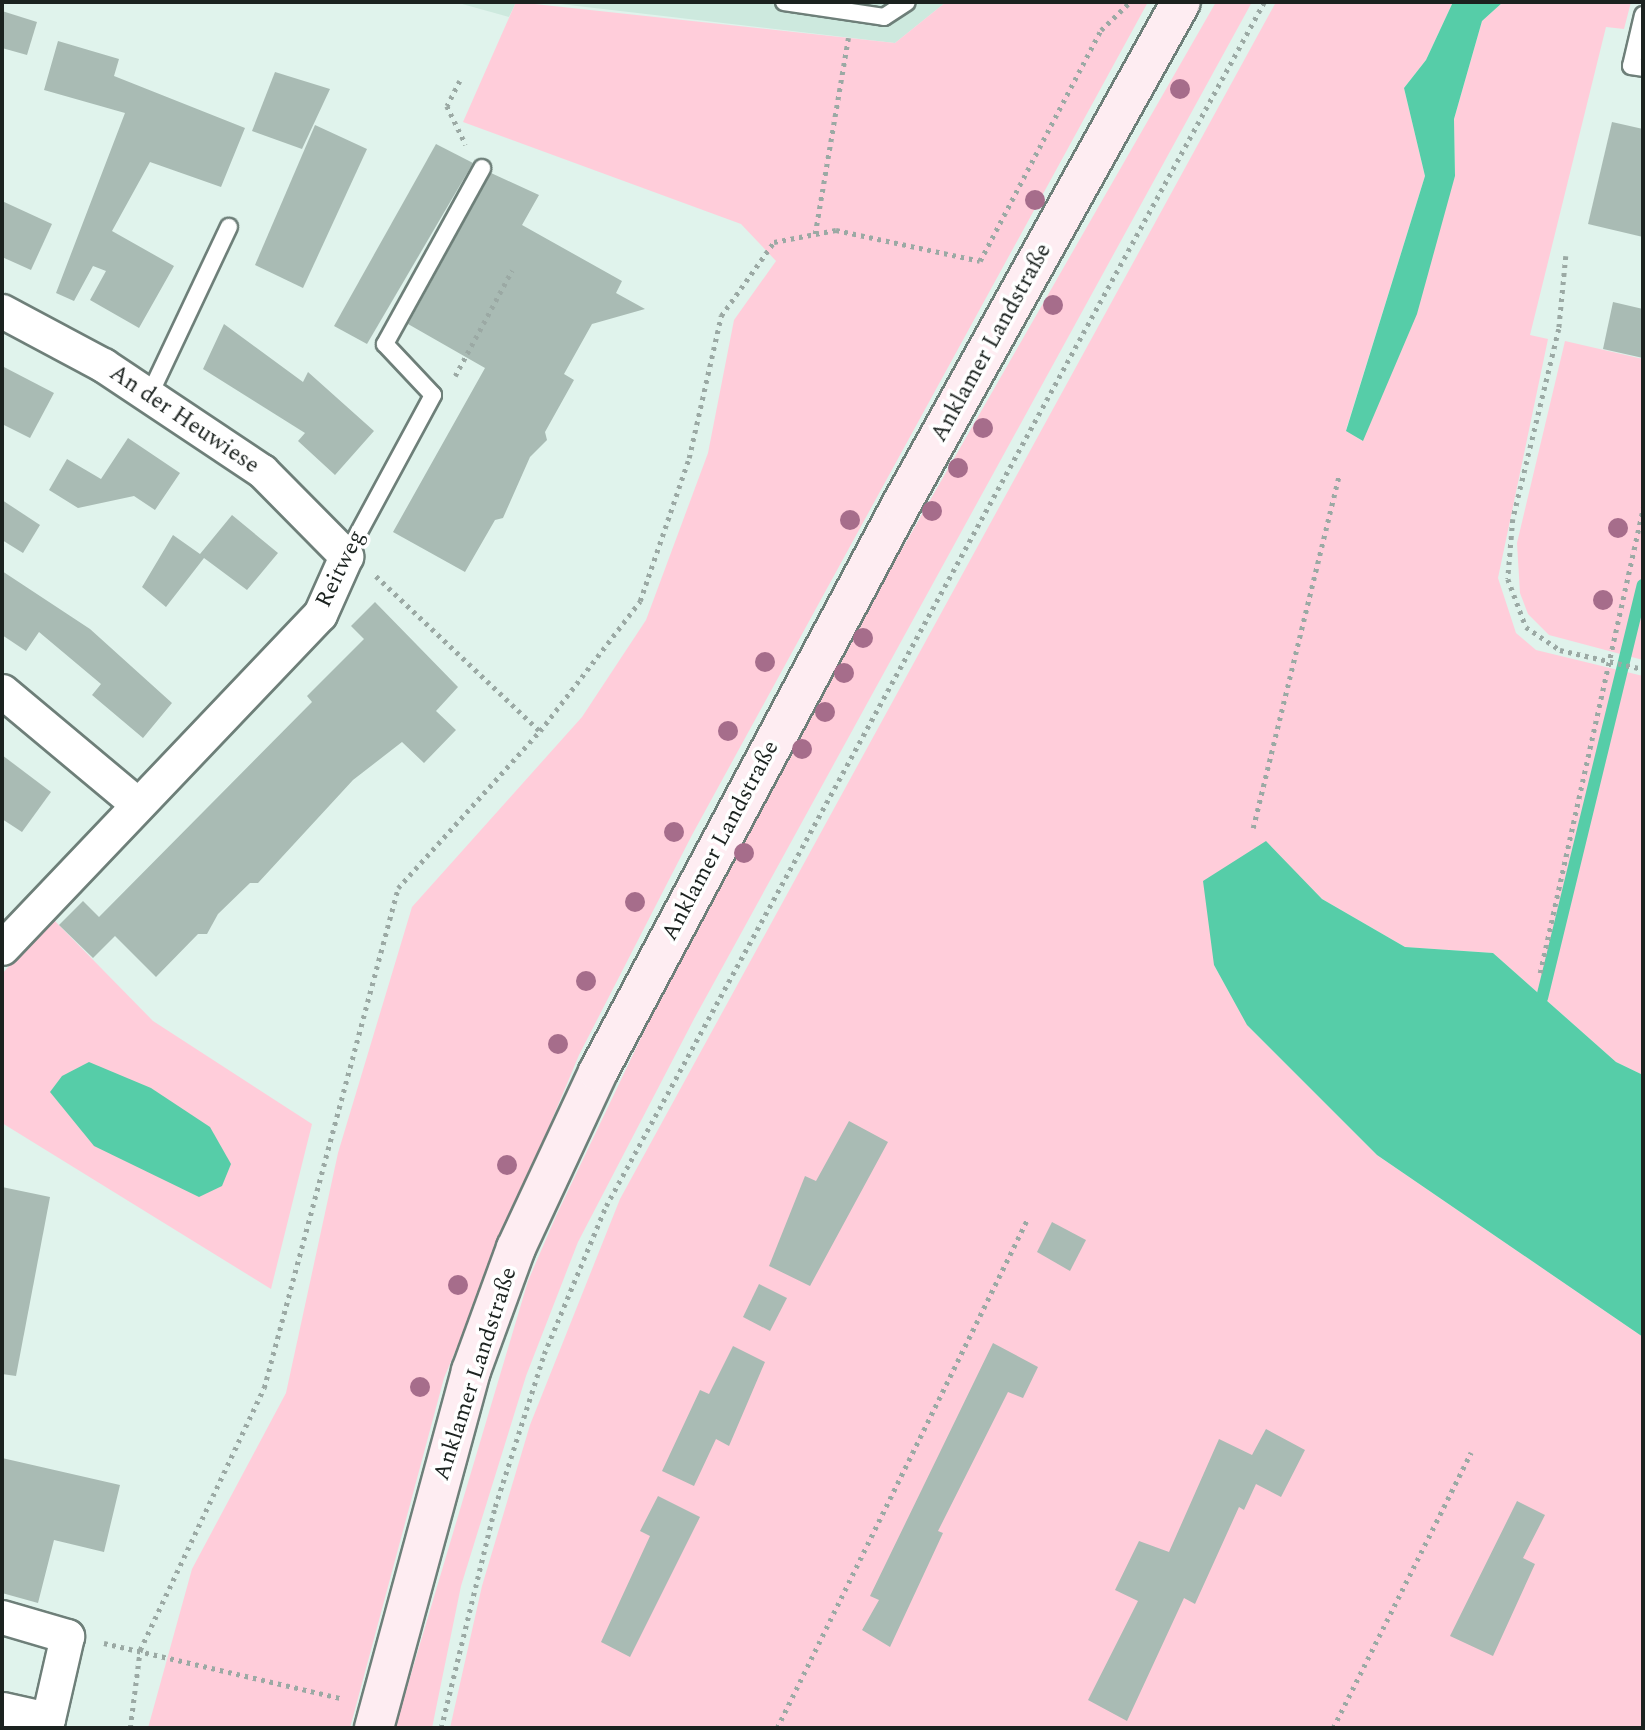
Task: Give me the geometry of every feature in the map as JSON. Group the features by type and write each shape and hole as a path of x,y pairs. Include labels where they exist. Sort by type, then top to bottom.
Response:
{"main road":[{"name":"Anklamer Landstraße","path":"376,1717 471,1371 516,1248 592,1085 902,503 1181,2"}],"street":[{"name":"An der Heuwiese","path":"2,311 149,396 261,471 346,556"},
{"name":"Reitweg","path":"2,948 320,614 346,556"},
{"path":"2,691 137,804"},
{"path":"2,1617 67,1636 48,1719 2,1709"}],"lane":[{"path":"784,2 852,17 884,17 907,2"},
{"path":"1643,15 1631,66 1643,68"},
{"path":"433,394 385,344 482,168"},
{"path":"149,396 229,227"},
{"name":"Reitweg","path":"346,556 433,394"}],"path":[{"path":"130,1728 140,1650 264,1388 398,888 540,731 640,601 689,458 721,316 775,242 815,233 836,230 980,261 1101,30 1130,2"},
{"path":"441,1728 499,1494 544,1354 606,1206 1264,2"},
{"path":"815,233 852,17"},
{"path":"460,81 447,106 453,128 482,168"},
{"path":"1566,256 1559,329 1513,519 1507,579 1526,627 1560,650 1643,669"},
{"path":"433,394 454,379 512,270"},
{"path":"1253,828 1339,475"},
{"path":"1541,973 1643,507"},
{"path":"346,556 388,584 540,731"},
{"path":"777,1728 1027,1220"},
{"path":"1334,1728 1471,1453"},
{"path":"67,1636 140,1650 376,1717"}],"shaded area":[{"path":"455,2 516,2 509,17"},
{"path":"516,2 895,43 946,2 1148,2 692,835 579,1055 444,1378 350,1728 148,1728 192,1569 286,1393 338,1153 412,907 582,717 646,620 708,453 734,320 776,261 741,224 463,122"},
{"path":"543,2 946,2 895,43"},
{"path":"1216,2 1252,2 694,1019 578,1242 526,1376 461,1586 432,1728 395,1728 528,1281 556,1216 660,998 859,624"},
{"path":"1276,2 1453,2 1426,60 1404,88 1425,176 1346,430 1362,441 1455,176 1454,119 1482,21 1503,2 1631,2 1624,29 1606,27 1530,335 1548,339 1498,578 1516,633 1536,650 1643,676 1643,1075 1616,1062 1493,953 1405,947 1322,899 1266,842 1214,965 1248,1026 1377,1155 1643,1337 1643,1728 450,1728 482,1586 530,1425 620,1199"},
{"path":"1453,2 1503,2 1482,21 1454,119 1455,176 1417,314 1363,441 1346,431 1425,176 1404,88 1426,60"},
{"path":"1565,341 1643,359 1643,660 1549,635 1528,614 1520,593 1517,543"},
{"path":"1266,841 1322,899 1405,947 1493,953 1616,1062 1643,1075 1643,1337 1377,1155 1247,1025 1214,965 1203,881"},
{"path":"52,918 153,1021 312,1124 271,1289 2,1123 2,974"},
{"path":"89,1062 151,1088 210,1127 231,1164 222,1186 199,1197 94,1146 50,1092 62,1076"}],"building":[{"path":"2,11 37,22 27,55 2,48"},
{"path":"58,41 119,59 114,76 245,128 221,187 150,162 112,231 174,266 139,328 90,300 106,271 93,266 74,301 56,293 125,113 44,90"},
{"path":"275,72 330,89 302,149 252,131"},
{"path":"1612,122 1643,129 1643,237 1588,224"},
{"path":"315,125 367,149 303,288 255,265"},
{"path":"436,144 473,163 367,344 334,326"},
{"path":"491,173 539,195 522,225 622,281 616,293 645,309 592,324 564,374 574,380 545,432 547,440 530,457 503,518 495,520 465,572 393,532 485,368 408,324"},
{"path":"2,201 52,224 31,270 2,257"},
{"path":"1613,302 1643,309 1643,358 1603,349"},
{"path":"224,324 303,382 308,372 374,431 335,475 298,441 305,433 203,369"},
{"path":"2,366 54,393 30,438 2,424"},
{"path":"128,438 180,473 155,510 134,496 78,508 49,490 67,459 101,479"},
{"path":"2,500 40,525 23,553 2,540"},
{"path":"232,515 278,553 247,590 204,558 166,607 142,587 173,535 200,554"},
{"path":"2,571 90,629 172,703 143,738 92,695 101,684 39,632 26,651 2,635"},
{"path":"375,602 458,687 436,711 456,730 424,763 402,742 353,780 258,883 250,883 218,914 207,934 198,934 156,977 115,936 93,958 59,925 83,901 99,917 312,702 307,696 364,639 351,626"},
{"path":"2,755 51,792 22,832 2,819"},
{"path":"849,1121 888,1142 810,1286 769,1266 805,1176 816,1181"},
{"path":"2,1187 50,1197 16,1376 2,1374"},
{"path":"1052,1222 1086,1240 1070,1271 1037,1252"},
{"path":"759,1284 787,1298 770,1331 743,1317"},
{"path":"993,1343 1038,1367 1023,1398 1008,1392 938,1531 943,1533 890,1647 862,1630 879,1600 870,1596"},
{"path":"733,1346 765,1362 729,1446 716,1439 694,1486 662,1471 700,1390 709,1394"},
{"path":"1266,1429 1305,1450 1281,1497 1256,1484 1244,1510 1239,1507 1195,1604 1184,1598 1127,1721 1088,1700 1138,1601 1115,1590 1139,1541 1169,1552 1219,1439 1252,1455"},
{"path":"2,1458 120,1485 104,1552 54,1540 38,1603 2,1593"},
{"path":"658,1496 700,1517 630,1657 601,1642 650,1536 640,1531"},
{"path":"1517,1501 1545,1515 1523,1558 1535,1564 1493,1656 1450,1636"}],"waterway":[{"path":"1542,998 1643,585"}]}
